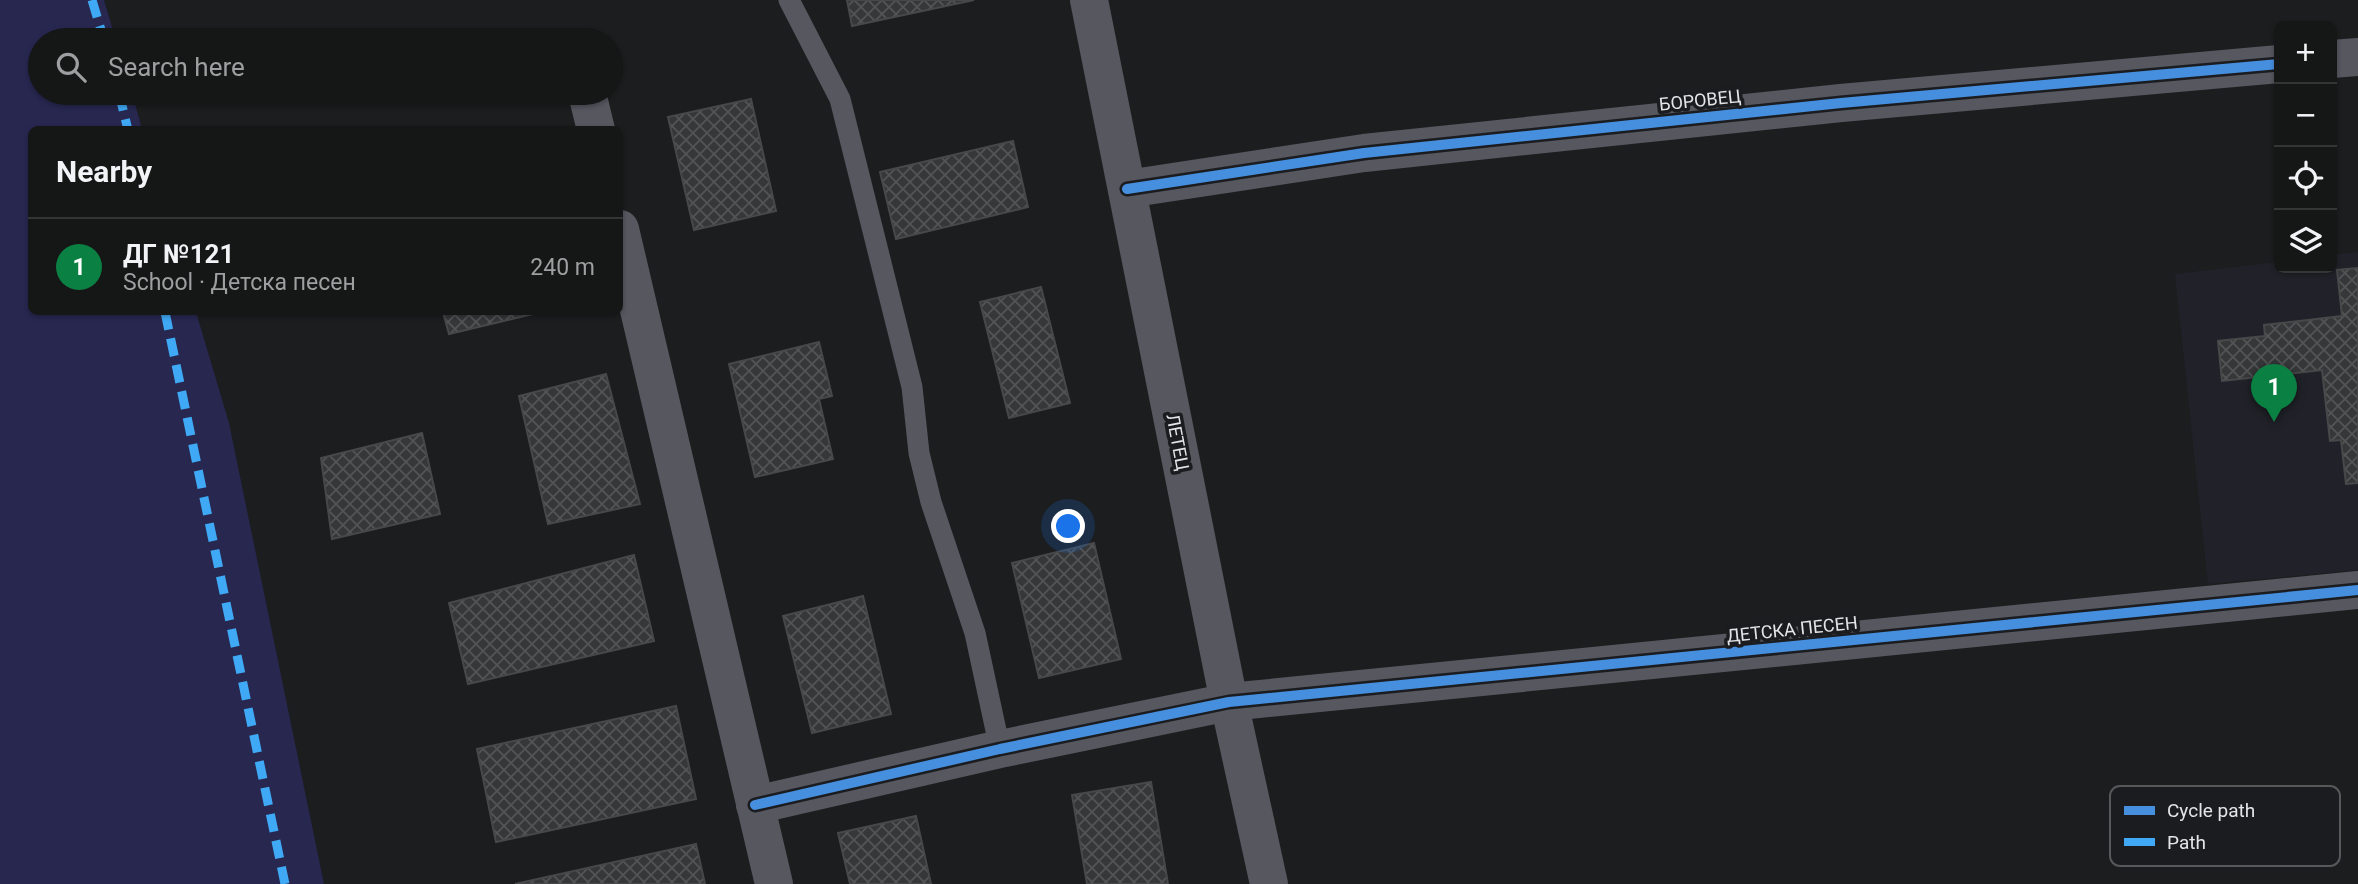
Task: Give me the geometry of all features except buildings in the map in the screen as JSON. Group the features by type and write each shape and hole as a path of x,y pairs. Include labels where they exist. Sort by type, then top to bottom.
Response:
{"street":[{"name":"ЛЕТЕЦ","path":"1088,0 1229,702 1269,884"},
{"path":"2337,59 2358,57"},
{"name":"БОРОВЕЦ","path":"1127,189 1241,170 1392,150 1841,103 2274,64"},
{"path":"590,105 595,126"},
{"path":"623,242 774,884"},
{"name":"ДЕТСКА ПЕСЕН","path":"755,806 1000,749 1229,702 2358,590"}],"lane":[{"path":"789,0 840,99 912,387 919,453 931,502 975,633 1000,749"}],"shaded area":[{"path":"0,0 104,0 112,28 28,28 28,105 135,105 141,126 28,126 28,315 197,315 229,423 324,884 0,884"},
{"path":"2358,252 2358,570 2208,584 2175,274 2274,263 2274,273 2337,273 2337,254"}],"marked path":[{"path":"92,0 100,28"},
{"path":"122,105 127,126"},
{"path":"166,315 285,884"}],"cycle path":[{"path":"1127,189 1364,153 1841,103 2274,64"},
{"path":"755,805 1000,749 1229,702 2358,590"}],"place":[{"name":"ДГ №121","path":"2274,422"}]}
